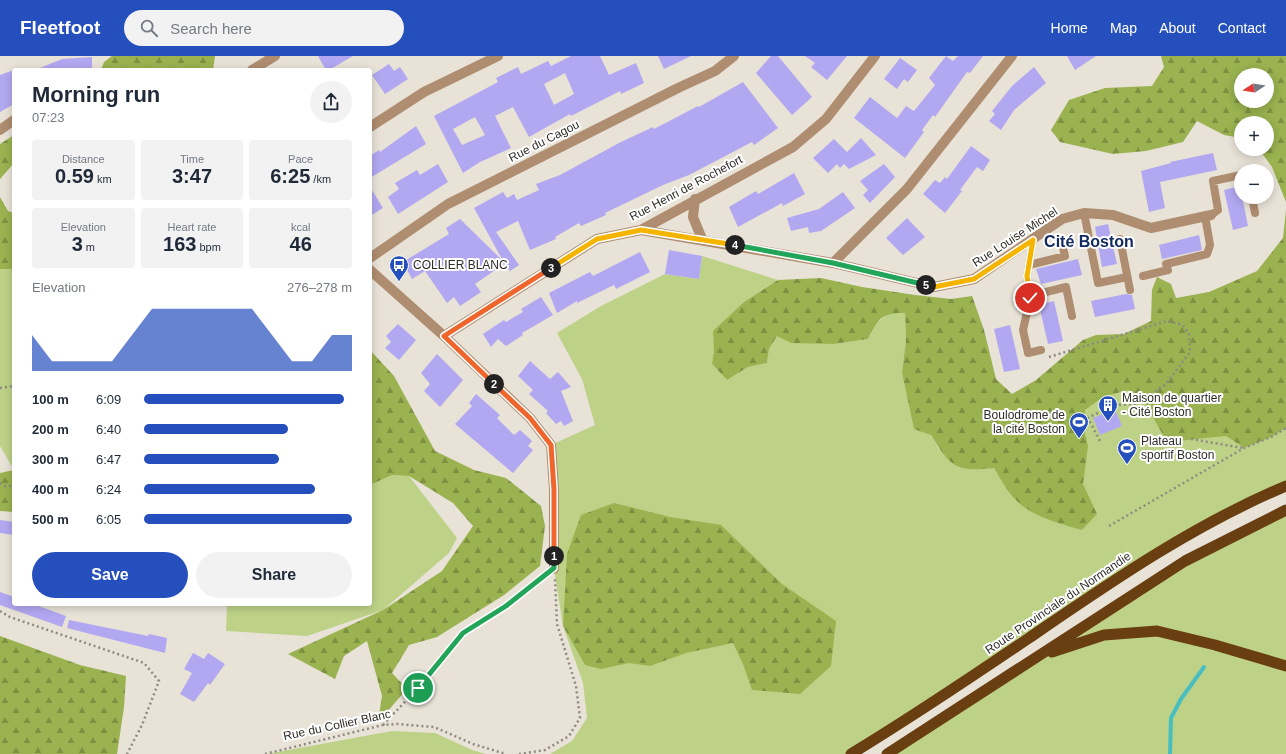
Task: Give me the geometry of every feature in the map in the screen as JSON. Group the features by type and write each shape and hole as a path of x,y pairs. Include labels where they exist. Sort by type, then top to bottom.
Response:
{"highway":[{"path":"1264,495 1286,477"},
{"name":"Route Provinciale du Normandie","path":"851,754 970,679 1113,580 1176,541 1264,495 1286,486"},
{"path":"887,754 1040,656 1124,599 1185,561 1286,510"},
{"path":"1040,656 1104,635 1157,631 1215,645 1286,666"}],"street":[{"path":"255,68 275,56"},
{"path":"372,126 424,92 498,56"},
{"name":"Rue du Cagou","path":"372,257 448,204 678,88 715,71 734,56"},
{"name":"Rue Henri de Rochefort","path":"444,336 597,239 641,230 695,199 793,147 826,119 875,56"},
{"path":"833,263 907,189 1012,56"},
{"path":"0,130 12,121"},
{"path":"695,199 693,217 702,239"},
{"name":"Rue Louise Michel","path":"641,230 702,239 833,263 934,287 974,279 1062,219 1084,213 1113,215 1152,228 1208,216"},
{"path":"372,272 444,336 530,418 551,445 554,490 554,568"}],"lane":[{"path":"1143,276 1168,270 1166,264 1207,254 1210,245 1208,216 1218,210 1213,182 1234,178"},
{"path":"1253,204 1255,213"},
{"path":"1084,213 1098,283 1127,276"},
{"path":"1120,239 1130,290"},
{"path":"1033,240 1027,276 1030,296 1023,330 1028,353 1041,350"},
{"path":"1029,265 1065,256 1063,248"},
{"path":"1030,296 1066,287 1072,316"}],"path":[{"path":"1041,350 1047,358 1167,321 1183,324 1189,334 1190,352 1166,384 1137,404 1113,405 1088,418 1101,443"},
{"path":"0,388 12,386"},
{"path":"1109,526 1244,448 1271,437 1286,428"},
{"path":"1191,439 1244,448"},
{"path":"0,483 5,486"},
{"path":"0,487 12,486"},
{"path":"383,725 418,688 463,633 506,606 554,568"},
{"path":"519,754 544,750 570,736 580,718 576,686 557,624 554,568"},
{"path":"0,611 10,618 144,663 159,681 142,725 127,754"},
{"name":"Rue du Collier Blanc","path":"265,754 383,725 396,724 434,727 473,744 506,754"}],"green space":[{"path":"112,56 215,56 213,68 102,68 104,62"},
{"path":"1161,56 1286,56 1286,202 1274,172 1274,164 1270,164 1264,156 1274,156 1274,116 1234,116 1234,137 1224,135 1197,121 1183,142 1146,151 1113,154 1060,142 1051,130 1069,100 1105,88 1152,86 1164,67"},
{"path":"12,136 12,165 0,179 0,144"},
{"path":"0,197 8,211 12,212 12,269 0,269"},
{"path":"1286,210 1286,428 1271,437 1244,448 1226,436 1167,442 1146,405 1128,390 1103,397 1085,410 1084,429 1088,446 1083,484 1097,514 1082,530 1063,525 1028,510 1010,494 994,468 961,468 949,461 931,435 914,429 902,372 906,341 905,313 891,314 881,318 874,327 868,339 834,344 791,343 777,336 769,349 767,363 748,367 727,380 712,364 714,350 713,331 744,302 778,280 821,278 862,287 915,295 951,299 972,296 984,330 996,379 1012,394 1036,380 1083,340 1096,335 1124,334 1151,321 1152,290 1157,277 1171,284 1176,298 1209,292 1257,271 1283,238"},
{"path":"702,256 778,280 744,302 714,331 712,364 727,380 748,367 767,363 769,349 777,336 834,344 868,339 875,324 891,312 905,313 906,341 902,372 939,449 980,469 994,468 1015,497 1031,511 1051,521 1064,525 1041,403 1133,386 1226,436 1244,448 1268,438 1286,427 1286,486 1225,515 851,754 550,754 572,741 587,718 583,683 563,626 554,569 551,445 595,425 582,379 557,333 601,306 665,274 699,279"},
{"path":"0,269 12,269 12,467 0,446"},
{"path":"372,352 394,376 435,451 474,470 506,478 541,506 545,526 540,566 504,595 437,637 409,645 392,673 407,689 378,722 382,696 367,641 344,656 335,679 288,654 383,610 442,571 473,526 453,503 409,476 392,475 372,484"},
{"path":"12,470 12,512 0,511 0,473"},
{"path":"392,475 409,476 457,538 449,553 383,610 307,636 226,631 227,606 372,606 372,484"},
{"path":"614,503 670,517 721,525 782,584 836,621 831,666 800,694 752,690 743,664 733,643 686,653 650,666 629,663 601,669 585,665 563,626 567,554 581,515"},
{"path":"1286,510 1286,754 887,754 1124,599"},
{"path":"0,636 80,665 126,676 124,707 117,754 0,754"},
{"path":"392,731 435,733 472,750 486,754 267,754"}],"building":[{"path":"318,56 353,56 332,68 325,68"},
{"path":"571,56 600,56 609,75 636,63 644,83 621,94 620,91 571,116 570,114 529,137 513,107 495,116 511,148 480,162 463,173 434,116 498,82 496,78 518,67 521,74 548,61 551,66","holes":["565,73 574,94 554,105 544,84","475,117 485,135 462,145 453,129"]},
{"path":"658,56 691,56 664,69"},
{"path":"771,56 778,56 812,97 792,115 756,73"},
{"path":"805,56 847,56 827,80 811,67 815,63"},
{"path":"946,56 953,61 958,56 983,56 970,73 967,72 935,117 933,115 922,130 924,132 905,158 854,118 870,97 897,118 906,106 914,111 935,85 929,78"},
{"path":"1067,56 1096,56 1075,70"},
{"path":"92,57 92,68 40,68 62,59"},
{"path":"900,58 917,70 908,82 904,79 897,89 884,79"},
{"path":"389,64 394,71 400,67 408,79 385,94 372,75"},
{"path":"1034,67 1046,83 1014,110 1001,130 989,121 995,114 992,111 1012,86"},
{"path":"12,71 12,105 0,112 0,75"},
{"path":"743,82 778,128 754,145 752,142 689,175 663,185 605,213 606,215 581,226 579,223 555,237 556,239 530,250 518,221 496,232 519,265 510,271 504,264 475,284 481,292 460,306 454,297 447,303 425,271 412,279 403,262 449,234 446,228 460,219 503,261 474,208 503,192 507,198 514,194 517,200 539,190 536,184 560,175 619,143 653,127 654,129 698,106 699,107"},
{"path":"416,126 426,144 372,177 372,155 379,150 380,152"},
{"path":"861,138 876,155 849,169 844,164 840,168 837,164 828,173 813,158 834,139 847,152"},
{"path":"971,146 990,160 983,171 977,167 960,190 962,191 945,213 923,194 935,180 940,183 945,177 947,179"},
{"path":"1213,153 1217,170 1160,182 1165,208 1149,212 1141,171 1171,163 1170,162"},
{"path":"438,164 448,182 398,214 388,197 399,189 395,183 417,170 420,175"},
{"path":"884,164 895,177 870,203 863,195 868,190 860,181"},
{"path":"794,173 805,194 783,206 782,203 738,227 729,207 756,191 758,194"},
{"path":"1234,188 1234,204 1244,204 1248,226 1233,230 1224,190"},
{"path":"372,190 383,208 372,215"},
{"path":"843,192 855,208 821,231 809,233 808,227 791,231 787,218 819,209"},
{"path":"907,218 925,237 903,255 886,238"},
{"path":"1108,224 1117,264 1102,267 1095,227"},
{"path":"1199,235 1202,250 1162,259 1159,245"},
{"path":"669,250 702,256 699,279 665,274"},
{"path":"640,252 650,272 616,289 614,285 577,303 577,301 557,313 549,293 590,272 593,276"},
{"path":"1078,259 1082,275 1041,284 1036,269"},
{"path":"1126,294 1132,295 1135,309 1095,317 1091,301"},
{"path":"541,297 553,315 522,333 523,335 506,346 498,339 491,347 483,334 504,320 506,322 523,312 521,309"},
{"path":"1054,301 1063,341 1048,344 1039,305"},
{"path":"398,324 416,340 399,360 385,348 391,342 386,336"},
{"path":"1010,325 1020,369 1004,372 994,329"},
{"path":"437,354 463,380 440,407 424,391 430,384 421,373"},
{"path":"530,361 550,379 558,372 571,387 561,391 573,421 564,426 561,421 556,424 546,413 548,411 529,394 533,390 518,376"},
{"path":"476,394 500,415 497,418 514,435 520,430 532,441 528,446 533,450 513,473 455,424 472,406 469,403"},
{"name":"Maison de quartier - Cité Boston","path":"1115,409 1122,426 1100,435 1093,418"},
{"path":"0,520 12,522 12,535 0,533"},
{"path":"0,592 12,596 12,606 38,606 66,616 62,627 0,605"},
{"path":"69,620 148,636 149,634 167,638 165,653 67,628"},
{"path":"193,653 204,659 208,653 225,664 210,685 208,683 194,702 180,694 192,673 184,669"}],"waterway":[{"path":"1170,754 1171,718 1181,699 1204,667"}],"place":[{"name":"COLLIER BLANC","path":"399,282"},
{"name":"Maison de quartier - Cité Boston","path":"1108,422"},
{"name":"Boulodrome de la cité Boston","path":"1079,439"},
{"name":"Plateau sportif Boston","path":"1127,465"}],"district":[{"name":"Cité Boston","path":"1089,241"}],"route":[{"path":"418,688 463,633 506,606 554,568 554,490 551,445 530,418 444,336 597,239 641,230 702,239 833,263 934,287 974,279 1033,240 1027,276 1030,298"}]}
